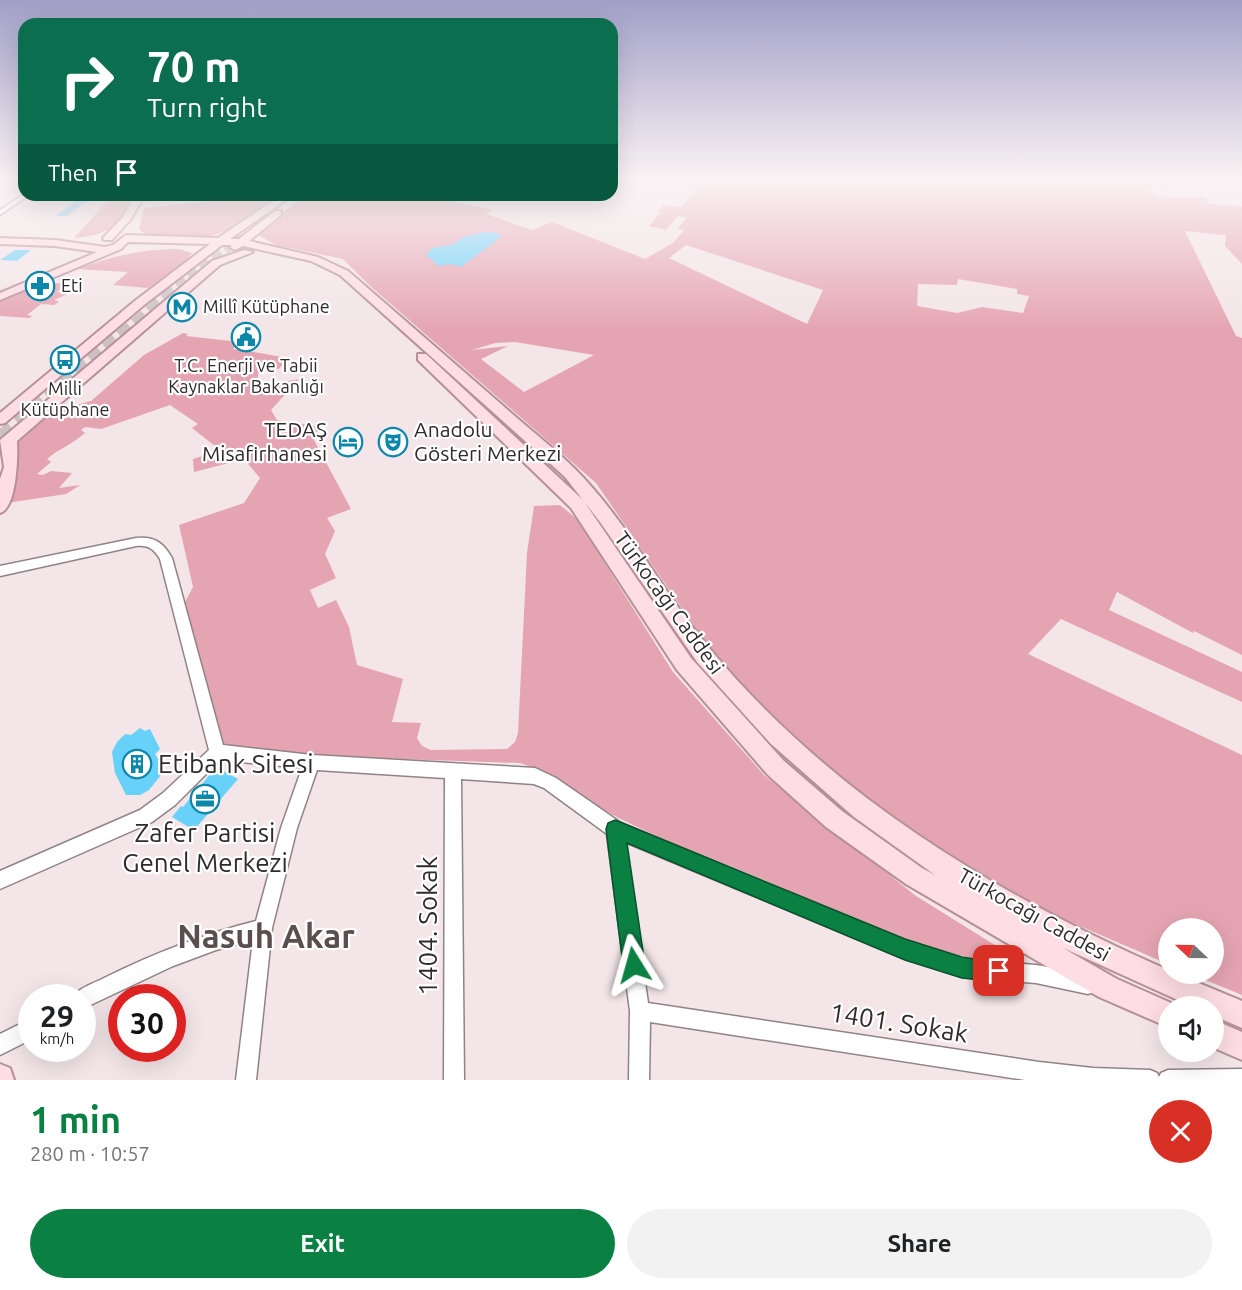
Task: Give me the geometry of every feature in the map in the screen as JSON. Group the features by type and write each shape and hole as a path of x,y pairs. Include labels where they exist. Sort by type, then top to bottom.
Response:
{"main road":[{"path":"0,296 75,262 114,230"},
{"path":"0,296 120,243 131,230"},
{"path":"55,243 106,238 120,243 209,249 236,243 252,230"},
{"path":"0,507 11,467 5,443 252,230"},
{"path":"0,241 55,243 93,248 120,243 236,243"},
{"path":"181,242 236,243"},
{"name":"Türkocağı Caddesi","path":"236,243 314,259 335,267 428,355"},
{"name":"Türkocağı Caddesi","path":"236,243 303,262 337,279 541,447 703,655 792,748 834,787 882,826 1046,926 1116,960 1242,1015"},
{"path":"22,428 1,416 150,294 209,249"},
{"path":"0,465 4,486"},
{"name":"Türkocağı Caddesi","path":"585,502 684,664 718,707 776,768 834,819 914,876 1108,988 1158,1010"},
{"path":"1224,1038 1242,1046"}],"street":[{"path":"0,571 136,542 150,540 158,544 168,565 217,752"},
{"path":"217,752 312,762 535,776 550,783 615,829 905,950 962,968 1036,974 1108,988"},
{"path":"0,880 146,816 169,799 217,752"},
{"path":"246,1080 263,928 289,828 312,762"},
{"name":"1404. Sokak","path":"453,771 454,1080"},
{"path":"615,829 640,1011 639,1080"},
{"path":"96,993 171,956 201,944 263,928"},
{"name":"1401. Sokak","path":"640,1011 1039,1072 1093,1078 1150,1080"},
{"path":"0,1045 18,1035"},
{"path":"1168,1080 1242,1079"}],"shaded area":[{"path":"81,230 106,230 87,237 74,238"},
{"path":"141,230 226,230 189,240 166,240 146,235"},
{"path":"261,230 573,230 645,259 673,243 684,230 1242,230 1242,264 1225,246 1226,235 1185,231 1236,336 1242,338 1242,655 1194,631 1193,633 1117,592 1109,610 1242,672 1242,702 1061,619 1028,654 1242,755 1242,995 1215,984 1224,984 1224,918 1158,918 1158,960 1054,915 930,843 850,787 762,707 715,656 596,483 369,285 343,259 276,245 256,234","holes":["686,245 823,290 807,324 669,258","958,279 1017,289 1017,294 1029,296 1023,313 982,307 957,313 917,306 918,284 957,285","515,342 594,355 524,392 481,359 508,346 472,350 495,343"]},
{"path":"179,249 192,253 177,268 148,288 113,285 128,272 78,269 127,254"},
{"path":"58,283 68,283 57,292 68,294 54,300 59,302 54,305 41,304 27,315 32,316 30,318 0,316 0,300 33,288 30,292"},
{"path":"183,333 188,334 186,336 239,342 233,349 239,350 243,345 252,347 248,351 287,358 279,369 266,370 258,374 258,387 299,379 271,410 277,420 321,427 313,438 351,509 327,518 335,531 325,554 336,578 310,590 318,608 336,600 349,627 357,665 403,679 392,722 421,723 417,738 422,746 431,750 507,749 515,742 518,733 527,553 534,506 560,505 577,519 673,672 765,776 916,896 998,947 1003,956 1001,963 938,949 847,916 670,842 606,811 547,774 520,763 314,756 221,748 185,602 193,587 179,525 244,503 260,478 244,459 194,472 193,459 220,450 192,428 198,424 170,405 101,429 85,427 81,430 85,433 47,459 51,462 37,474 43,475 51,471 72,473 59,488 80,485 66,494 0,504 0,484 17,440 48,413 91,401 144,355"}],"building":[{"path":"493,232 502,236 461,267 451,264 439,266 426,255 432,248 452,245 464,237"},
{"path":"15,250 31,250 17,261 0,260"},
{"name":"Etibank Sitesi","path":"140,728 145,731 150,729 160,749 155,754 165,770 149,790 140,795 126,795 115,773 112,752 117,742 125,734 131,735"},
{"name":"Zafer Partisi Genel Merkezi","path":"216,767 238,779 194,830 172,817"}],"tunnel":[{"path":"178,287 242,236"},
{"path":"19,422 180,286"},
{"path":"0,439 21,421"}],"place":[{"name":"Eti","path":"40,286"},
{"name":"Millî Kütüphane","path":"182,307"},
{"name":"T.C. Enerji ve Tabii Kaynaklar Bakanlığı","path":"246,337"},
{"name":"Milli Kütüphane","path":"65,360"},
{"name":"TEDAŞ Misafirhanesi","path":"348,442"},
{"name":"Anadolu Gösteri Merkezi","path":"393,442"},
{"name":"Etibank Sitesi","path":"137,764"},
{"name":"Zafer Partisi Genel Merkezi","path":"205,799"}],"district":[{"name":"Nasuh Akar","path":"266,936"}],"route":[{"path":"634,965 615,829 905,950 962,968 999,971"}]}
